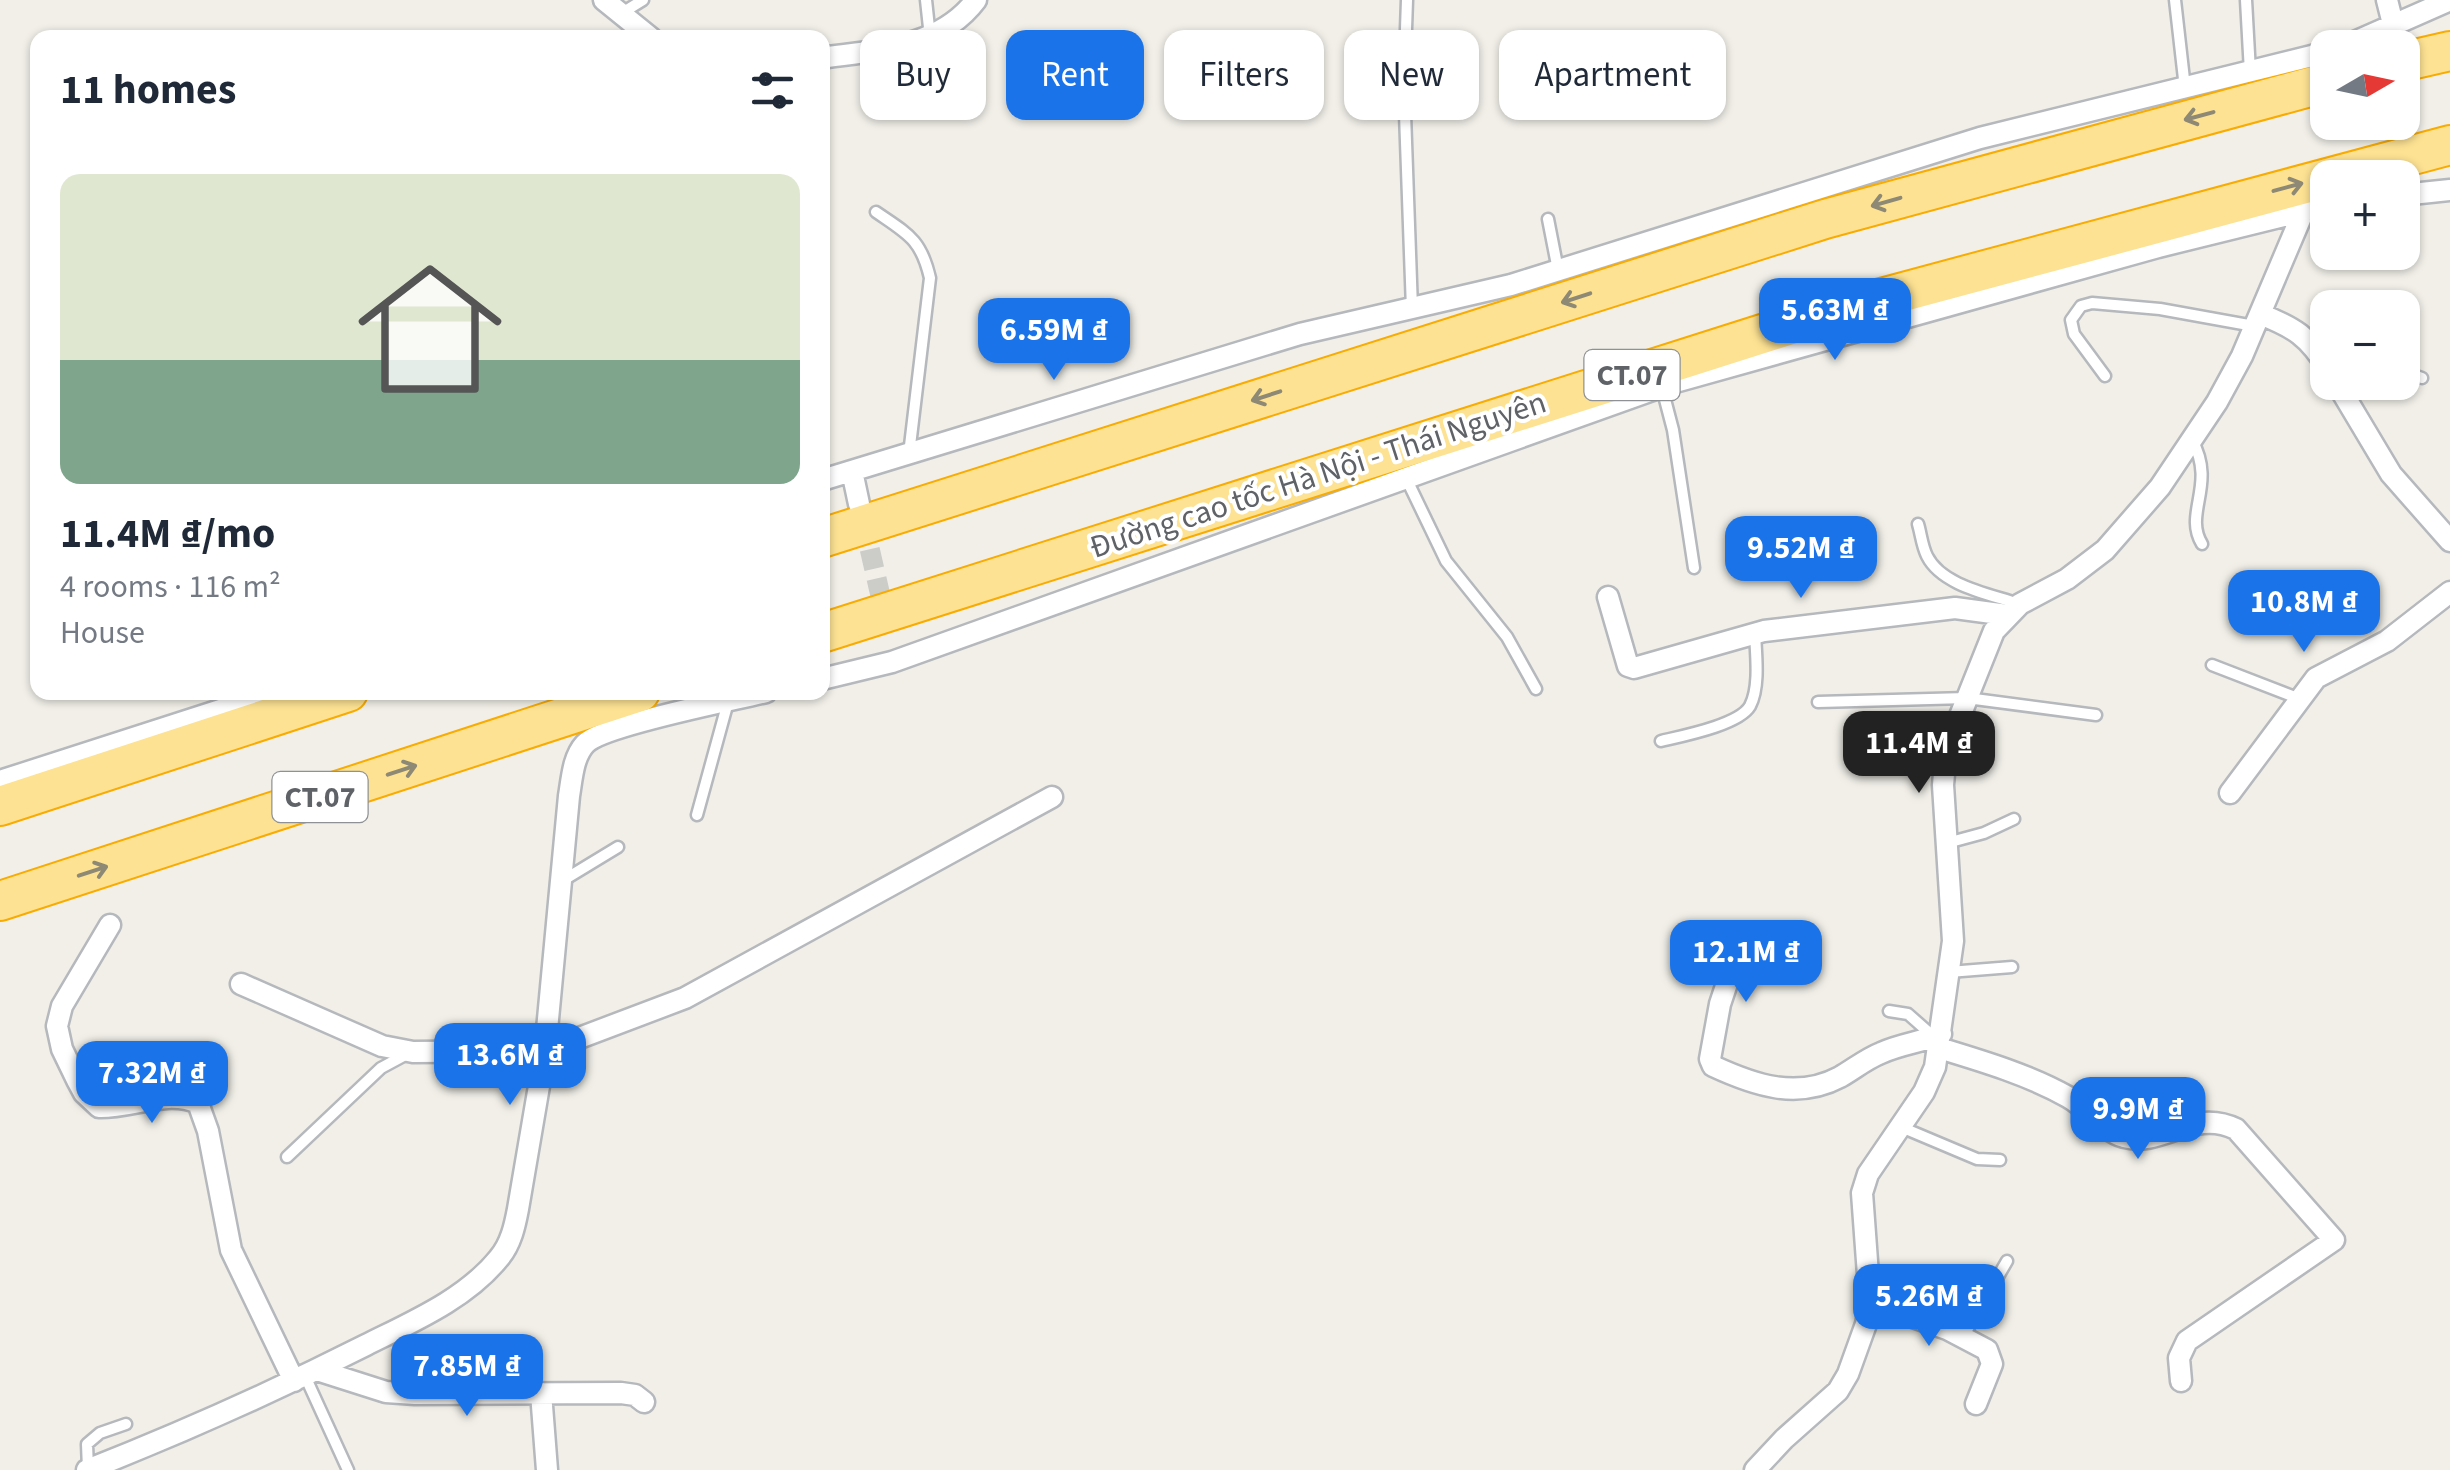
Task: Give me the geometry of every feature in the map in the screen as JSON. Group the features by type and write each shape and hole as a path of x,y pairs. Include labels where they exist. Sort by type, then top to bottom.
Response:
{"highway":[{"path":"2420,58 2450,51"},
{"path":"830,535 1825,219 2310,87"},
{"name":"Đường cao tốc Hà Nội - Thái Nguyên","path":"830,630 1882,298 2450,144"},
{"path":"0,806 324,700"},
{"name":"CT.07","path":"0,901 616,700"}],"street":[{"path":"941,30 976,0"},
{"path":"2387,0 2393,24"},
{"path":"2380,30 2450,0"},
{"path":"612,7 640,30"},
{"path":"830,57 860,53"},
{"path":"830,478 1300,334 1558,270 1980,138 2310,57"},
{"path":"2420,192 2450,190"},
{"path":"830,677 892,662 1662,387 2310,209"},
{"path":"1756,1470 1838,1391 1860,1340 1870,1302 1862,1193 1868,1174 1924,1092 1935,1068 1955,972 1955,842 1943,784 1946,752 1994,631 2013,610 2076,573 2105,550 2160,486 2217,402 2304,210"},
{"path":"2257,320 2305,336 2310,343"},
{"path":"2347,400 2390,474 2449,538"},
{"path":"852,471 859,504"},
{"path":"2230,793 2316,678 2387,641 2450,592"},
{"path":"1608,597 1628,666 1634,668 1755,633 1955,608 2013,610"},
{"path":"890,637 892,662"},
{"path":"0,781 251,700"},
{"path":"88,1470 305,1375 432,1311 470,1286 501,1257 513,1232 546,1051 576,760 586,743 616,727 736,700"},
{"path":"241,984 382,1046 413,1052 546,1051 685,998 1052,797"},
{"path":"110,925 62,1006 56,1026 62,1049 84,1093 99,1106 184,1096 198,1103 208,1131 231,1250 305,1375 386,1392 621,1393 644,1402"},
{"path":"1738,948 1720,1004 1710,1058 1713,1066 1736,1077 1784,1091 1810,1088 1837,1078 1883,1051 1938,1040 2065,1095 2110,1130 2126,1137 2144,1138 2219,1120 2236,1128 2334,1240 2187,1341 2179,1358 2181,1381"},
{"path":"1870,1302 1988,1350 1992,1358 1976,1404"},
{"path":"541,1393 548,1470"}],"lane":[{"path":"612,7 643,0"},
{"path":"926,0 929,30"},
{"path":"1407,0 1404,86 1412,309"},
{"path":"2175,0 2185,88"},
{"path":"2246,0 2250,72"},
{"path":"876,212 909,235 924,253 930,278 909,454"},
{"path":"1548,219 1558,270"},
{"path":"2106,376 2074,334 2071,320 2081,306 2092,303 2257,320"},
{"path":"2305,336 2310,338"},
{"path":"1662,387 1673,430 1694,568"},
{"path":"2192,440 2202,457 2204,471 2195,525 2202,544"},
{"path":"1406,478 1446,562 1507,637 1536,689"},
{"path":"1918,524 1927,556 1938,571 2013,610"},
{"path":"1661,741 1710,728 1742,715 1750,706 1756,663 1755,633"},
{"path":"2212,665 2302,700"},
{"path":"1818,702 1967,698 2096,714"},
{"path":"697,815 728,702"},
{"path":"1955,842 1984,834 2014,819"},
{"path":"561,881 618,847"},
{"path":"1955,972 2012,967"},
{"path":"1889,1010 1908,1014 1938,1040"},
{"path":"286,1156 381,1068 413,1052"},
{"path":"1900,1127 1977,1159 2000,1160"},
{"path":"1963,1337 2007,1262"},
{"path":"305,1375 348,1470"},
{"path":"88,1470 86,1452 93,1437 126,1424"}],"tunnel":[{"path":"863,520 890,637"}]}
